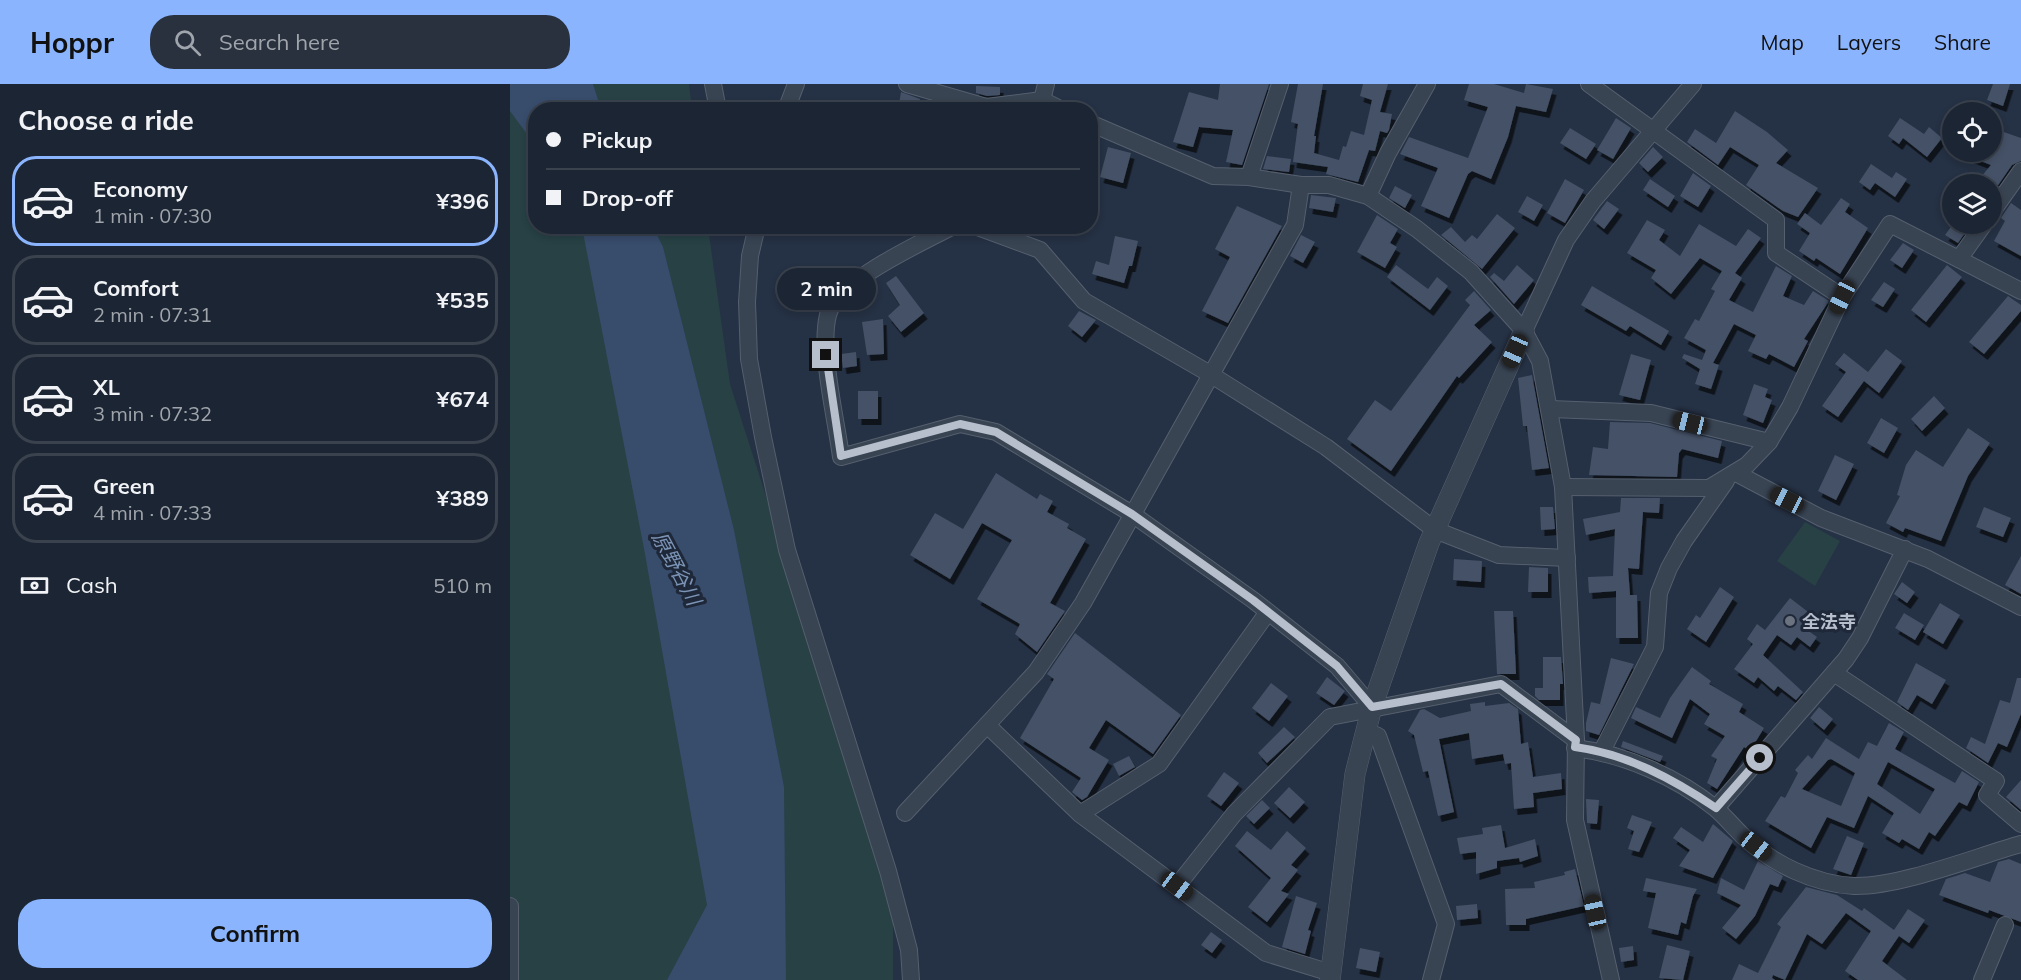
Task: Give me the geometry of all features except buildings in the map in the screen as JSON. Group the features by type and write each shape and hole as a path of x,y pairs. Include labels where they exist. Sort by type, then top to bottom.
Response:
{"street":[{"path":"713,84 716,102"},
{"path":"789,102 796,84"},
{"path":"907,84 966,102"},
{"path":"1249,177 1280,84"},
{"path":"1368,196 1388,153 1427,84"},
{"path":"1589,84 1776,220 1776,253 1842,297"},
{"path":"987,725 1080,814 1266,953 1331,976 1355,774 1372,707 1435,530 1566,240 1593,201 1693,84"},
{"path":"1008,102 1044,92"},
{"path":"1098,126 1213,176 1249,177 1301,185 1329,185 1368,196 1471,272 1524,332 1540,361 1551,409 1563,487 1576,744 1575,820 1611,980"},
{"path":"2002,198 2021,171"},
{"path":"905,813 1036,672 1083,603 1295,225 1301,185"},
{"path":"1602,751 1655,647 1659,592 1669,568 1684,541 1732,476 1769,442 1790,407 1842,297 1890,224 2021,291"},
{"path":"746,234 750,256"},
{"path":"755,234 750,256 747,302 749,359 786,550 888,871 909,950 911,980"},
{"path":"938,234 880,264 841,293 828,314 826,355 841,456 960,424 996,432 1132,514 1268,612 1337,666 1372,707"},
{"path":"997,234 1040,250 1084,301 1210,374 1326,447 1435,530 1499,555 1567,558"},
{"path":"1959,259 1977,234"},
{"path":"1551,409 1651,413 1769,442"},
{"path":"1563,487 1709,488 1732,476"},
{"path":"1732,476 1821,518 1905,549 1955,571 2021,607"},
{"path":"1716,808 1834,673 1860,638 1905,549"},
{"path":"1080,814 1159,765 1268,612"},
{"path":"1834,673 1996,781 1987,795 2021,824"},
{"path":"1177,886 1234,813 1329,717 1501,684 1576,744 1602,751 1656,772 1716,808 1746,838 1782,864 1827,882 1854,886 1882,884 2021,844"},
{"path":"1366,730 1378,736 1446,924 1431,980"},
{"path":"510,906 510,980"},
{"path":"1982,980 2005,925"}],"green space":[{"path":"510,84 689,84 691,102 528,102 528,234 709,234 730,384 893,891 893,980 510,980"},
{"path":"1805,522 1840,541 1815,586 1777,561"}],"water":[{"path":"510,84 593,84 599,102 528,102 528,135 510,111"},
{"name":"原野谷川","path":"583,234 656,234 663,247 734,530 784,787 786,980 667,980 707,905 645,554"}],"place":[{"name":"全法寺","path":"1790,621"}],"route":[{"path":"826,355 841,456 960,424 996,432 1132,514 1253,600 1337,666 1372,707 1501,684 1576,740 1575,747 1602,751 1656,772 1687,788 1716,808 1760,758"}]}
